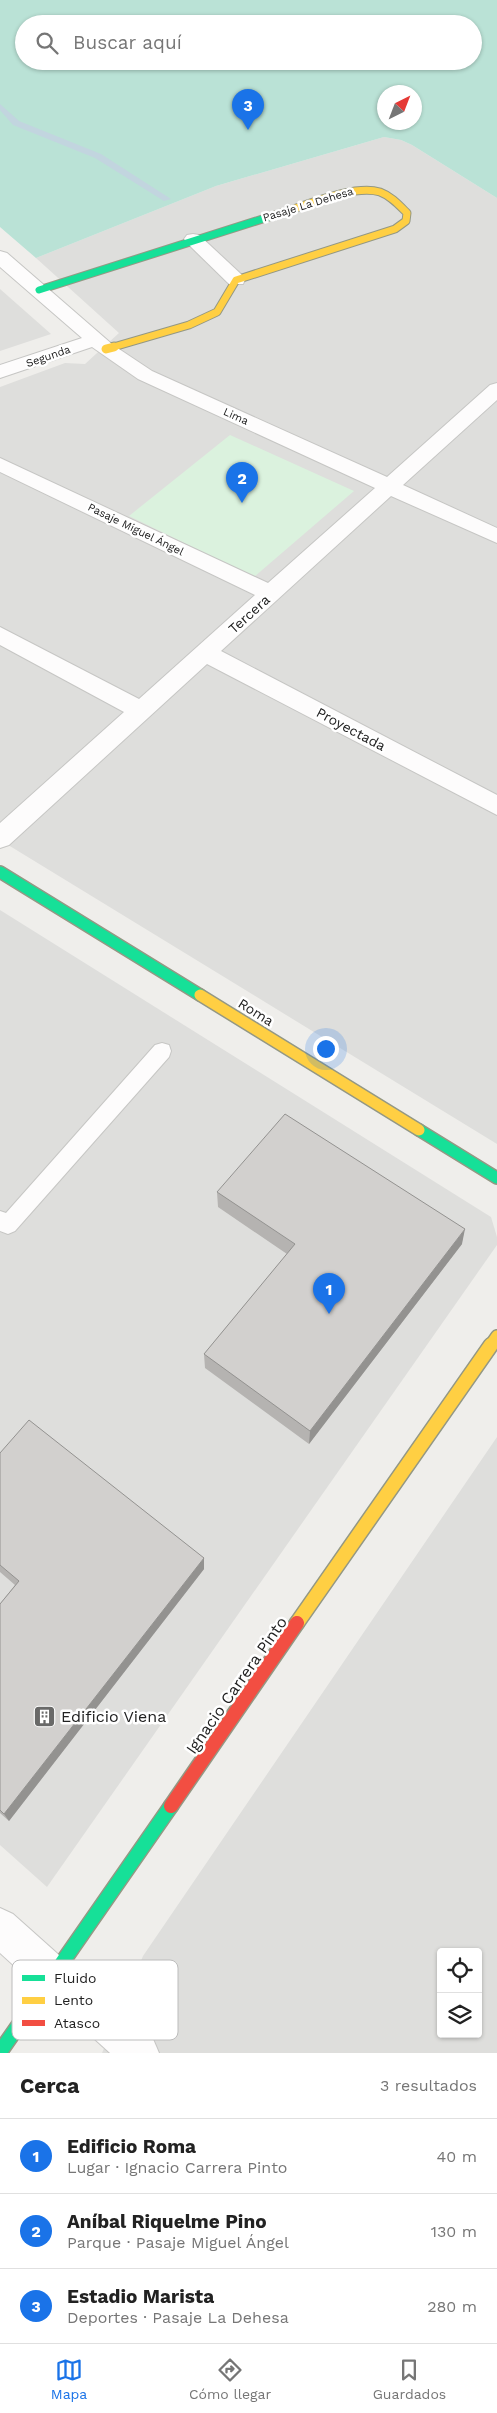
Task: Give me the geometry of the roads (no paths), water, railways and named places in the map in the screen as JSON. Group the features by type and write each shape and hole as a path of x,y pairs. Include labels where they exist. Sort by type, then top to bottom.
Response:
{"street":[{"name":"Pasaje La Dehesa","path":"39,290 359,189 375,190 389,195 408,212 406,221 395,229 236,280"},
{"path":"101,344 189,324 217,312 236,280 193,240"},
{"name":"Lima","path":"0,257 101,344 144,375 497,536"},
{"name":"Segunda","path":"0,372 101,344"},
{"name":"Tercera","path":"0,838 497,389"},
{"name":"Pasaje Miguel Ángel","path":"0,464 271,594"},
{"path":"0,635 140,710"},
{"name":"Proyectada","path":"205,653 497,806"},
{"name":"Roma","path":"0,872 497,1178"},
{"name":"Ignacio Carrera Pinto","path":"65,1960 497,1336"},
{"path":"0,1927 36,1960"},
{"name":"Ignacio Carrera Pinto","path":"0,2052 12,2035"},
{"path":"125,2040 139,2053"}],"lane":[{"path":"0,1220 8,1225 162,1051"}],"waterway":[{"path":"0,106 16,123 98,156 167,199"}],"place":[{"name":"Estadio Marista","path":"248,130"},
{"name":"Aníbal Riquelme Pino","path":"242,503"},
{"name":"Edificio Roma","path":"329,1314"},
{"name":"Edificio Viena","path":"45,1716"}]}
